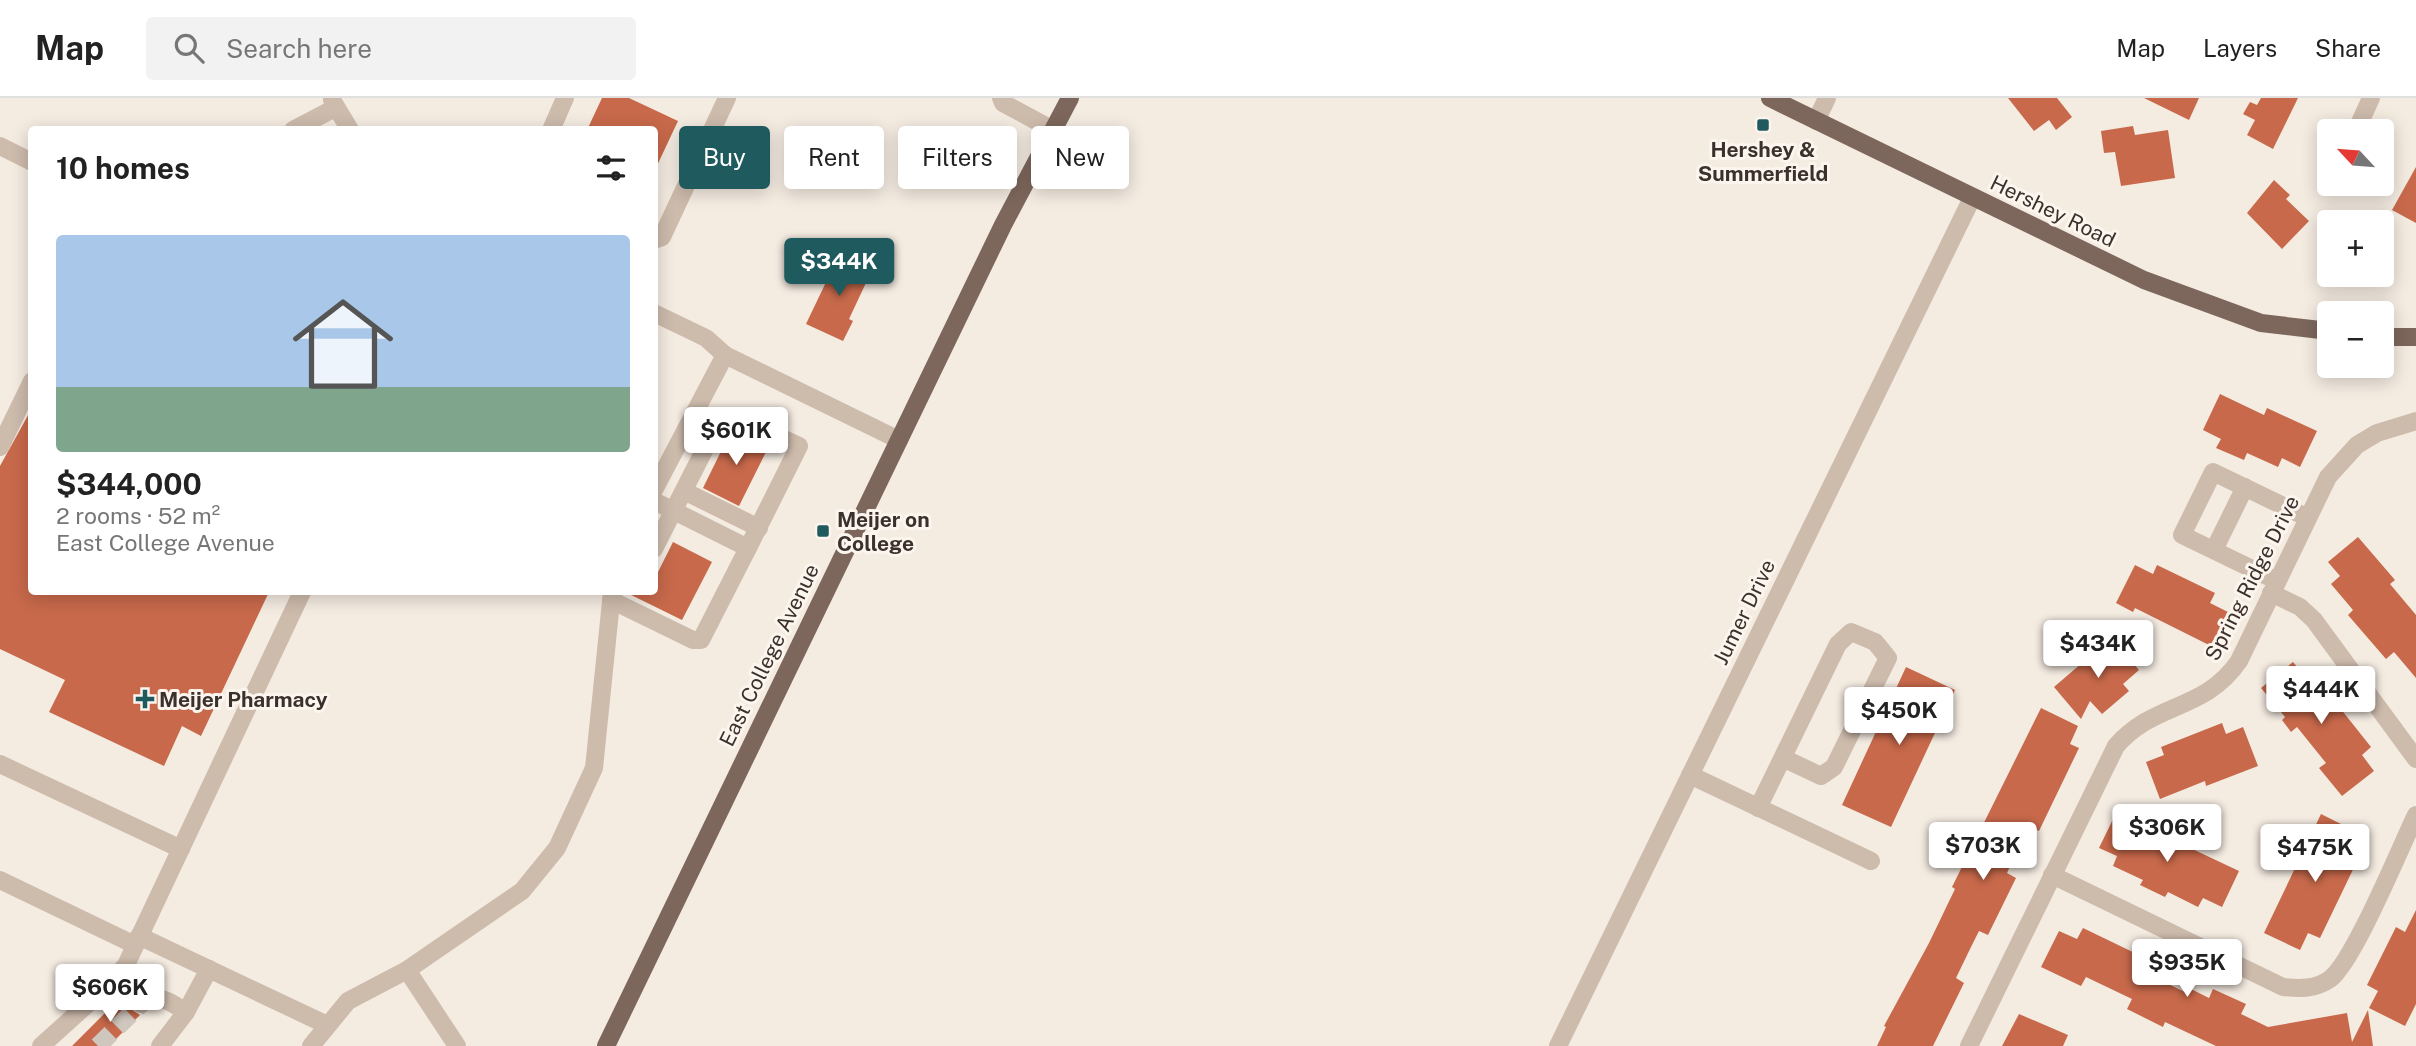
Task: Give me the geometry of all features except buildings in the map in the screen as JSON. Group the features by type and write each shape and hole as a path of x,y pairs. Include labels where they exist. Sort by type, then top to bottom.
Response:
{"main road":[{"name":"East College Avenue","path":"1055,126 1070,98"},
{"name":"Hershey Road","path":"1770,98 1799,105 1816,121 2144,280 2261,323 2317,330"},
{"name":"East College Avenue","path":"606,1046 1031,172"},
{"path":"2394,337 2416,338"}],"street":[{"path":"553,126 565,98"},
{"path":"658,238 662,237 727,98"},
{"path":"1001,98 1003,103 1046,126"},
{"path":"1816,121 1827,98"},
{"path":"2361,119 2371,98"},
{"path":"299,126 333,103 347,126"},
{"path":"0,146 28,160"},
{"name":"Jumer Drive","path":"1558,1046 1972,198"},
{"path":"658,315 706,338 726,355 899,440"},
{"path":"658,482 726,355"},
{"path":"0,447 28,389"},
{"path":"311,1046 348,1001 407,970 522,891 557,848 594,768 621,597 693,640 701,640 799,446 736,417 717,425 658,541"},
{"name":"Spring Ridge Drive","path":"1969,1046 2116,746 2145,719 2201,698 2228,678 2328,477 2357,445 2377,433 2416,421"},
{"path":"2308,518 2213,472 2182,535 2214,550 2274,587 2314,620 2416,759"},
{"path":"2214,550 2245,487"},
{"path":"684,491 759,528"},
{"path":"658,503 748,548"},
{"path":"41,1046 102,991 126,965 301,595"},
{"path":"1759,807 1838,644 1851,632 1875,642 1888,658 1834,767 1821,776 1783,758"},
{"path":"0,764 181,849"},
{"path":"1690,775 1871,861"},
{"path":"2052,875 2283,987 2299,989 2329,980 2340,969 2416,816"},
{"path":"0,880 137,941 209,969 327,1025"},
{"path":"160,1046 172,1034 186,1012 209,969"},
{"path":"407,970 457,1046"},
{"path":"141,1004 149,998 159,997 186,1012"}],"tunnel":[{"path":"98,1046 141,1004"}],"place":[{"name":"Hershey & Summerfield","path":"1763,125"},
{"name":"Meijer on College","path":"823,531"},
{"name":"Meijer Pharmacy","path":"145,699"}]}
